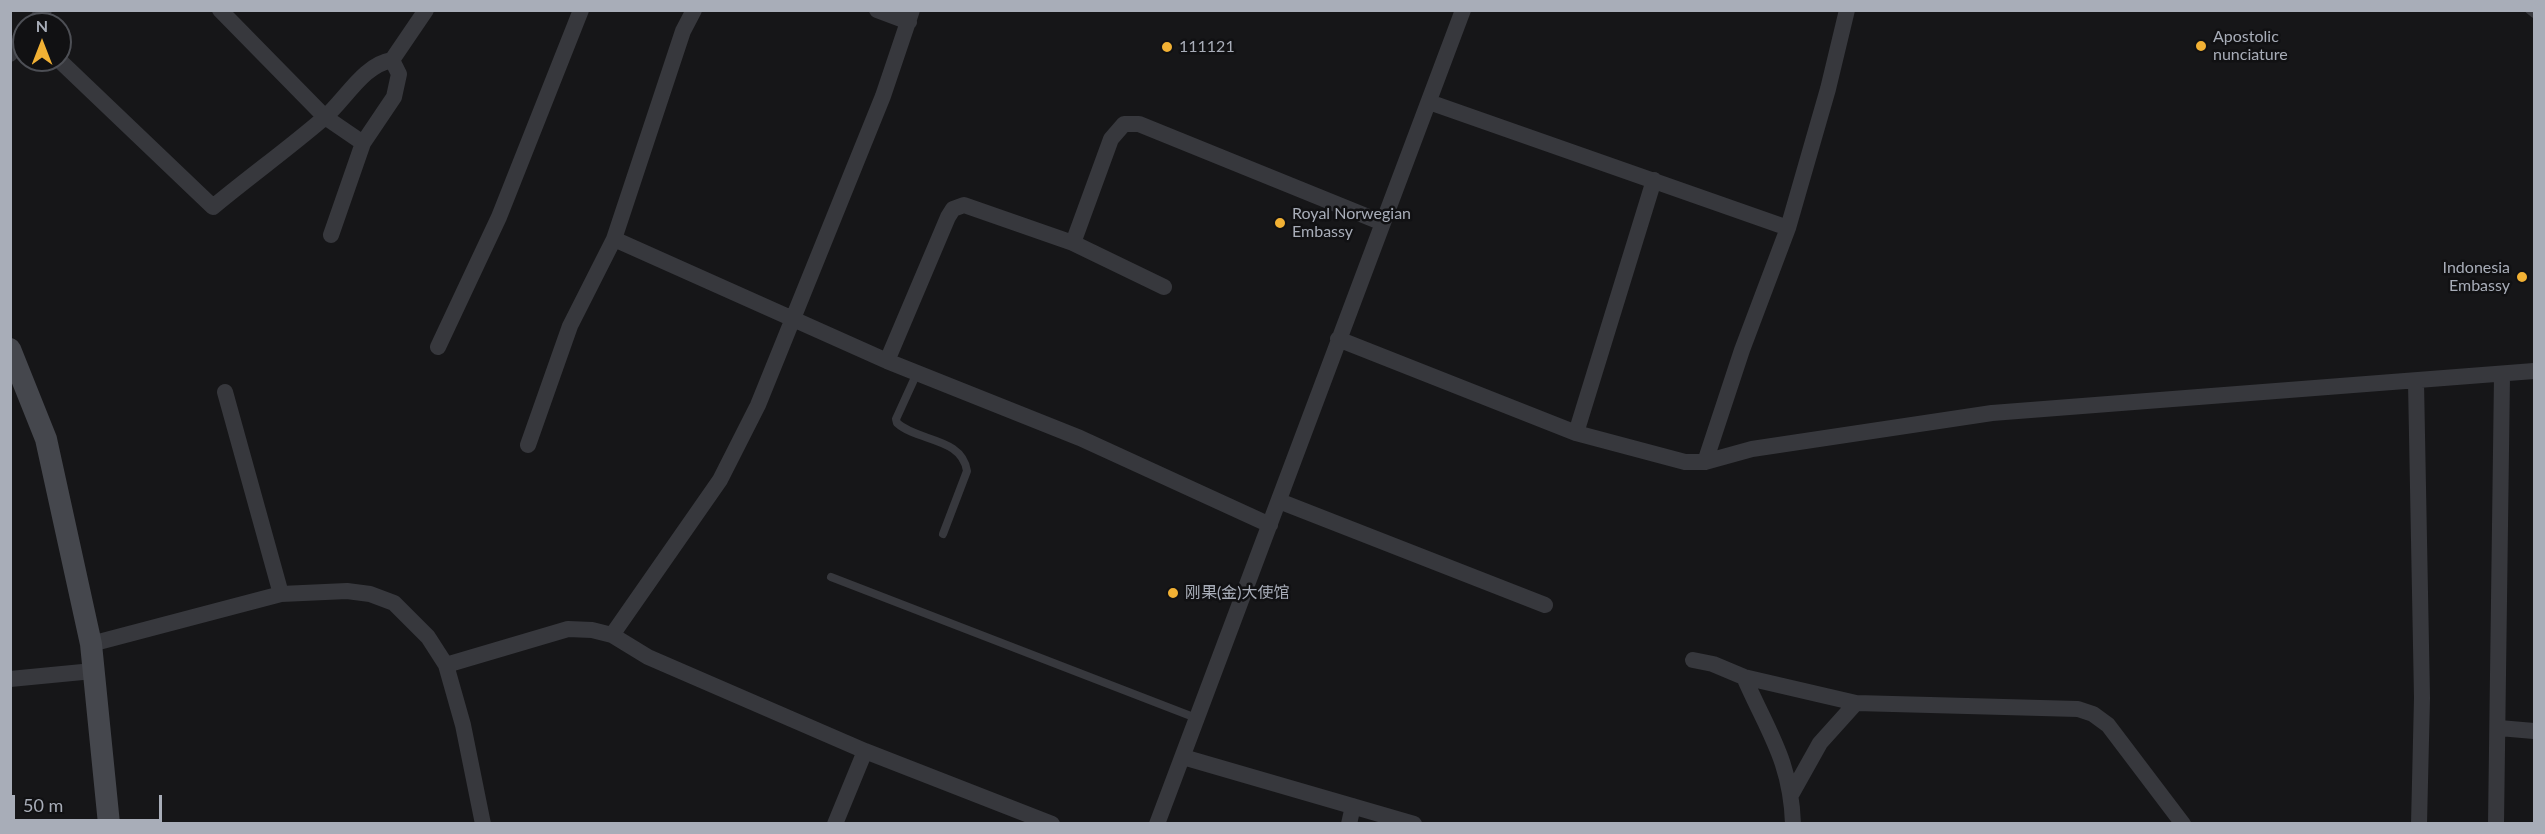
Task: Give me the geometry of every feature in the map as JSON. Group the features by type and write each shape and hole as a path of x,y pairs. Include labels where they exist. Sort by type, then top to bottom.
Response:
{"street":[{"path":"220,10 325,117 363,143"},
{"path":"72,72 213,207 325,117 368,72 381,62 392,60 426,10"},
{"path":"438,347 499,217 581,10"},
{"path":"528,445 570,326 614,239 683,31 694,10"},
{"path":"612,635 720,480 758,405 795,318 836,207 883,96 910,16 877,10"},
{"path":"1157,824 1463,10"},
{"path":"1705,462 1742,350 1788,228 1828,89 1847,10"},
{"path":"331,236 363,143 394,97 399,74 392,60"},
{"path":"1429,102 1788,228"},
{"path":"1073,243 1111,139 1124,124 1139,124 1383,223"},
{"path":"1576,433 1654,180"},
{"path":"887,361 953,209 964,205 1073,243 1164,287"},
{"path":"614,239 887,361 1080,438 1270,525"},
{"path":"1338,339 1576,433 1685,462 1705,462 1752,449 1992,413 2502,376 2535,371"},
{"path":"10,349 27,384 46,439 91,644 109,824"},
{"path":"2496,824 2502,376"},
{"path":"2416,382 2422,698 2419,824"},
{"path":"225,392 281,594"},
{"path":"1279,501 1545,605"},
{"path":"91,644 281,594 347,591 370,594 394,603 428,637 446,665 463,725 483,824"},
{"path":"446,665 568,629 592,630 612,635 648,657 865,752 1052,824"},
{"path":"1693,660 1713,664 1744,677 1856,703 2078,709 2093,714 2108,725 2183,824"},
{"path":"10,679 93,671"},
{"path":"1744,677 1780,753 1792,793 1793,824"},
{"path":"1792,793 1820,742 1856,703"},
{"path":"2499,728 2535,731"},
{"path":"835,824 865,752"},
{"path":"1183,758 1414,824"},
{"path":"1349,824 1353,806"}],"lane":[{"path":"2529,10 2535,14"},
{"path":"917,373 896,419 897,423 902,428 954,448 966,461 967,471 943,534"},
{"path":"831,577 1196,718"}],"place":[{"name":"Apostolic nunciature","path":"2201,46"},
{"name":"111121","path":"1167,47"},
{"name":"Royal Norwegian Embassy","path":"1280,223"},
{"name":"Indonesia Embassy","path":"2522,277"},
{"name":"刚果(金)大使馆","path":"1173,593"}]}
